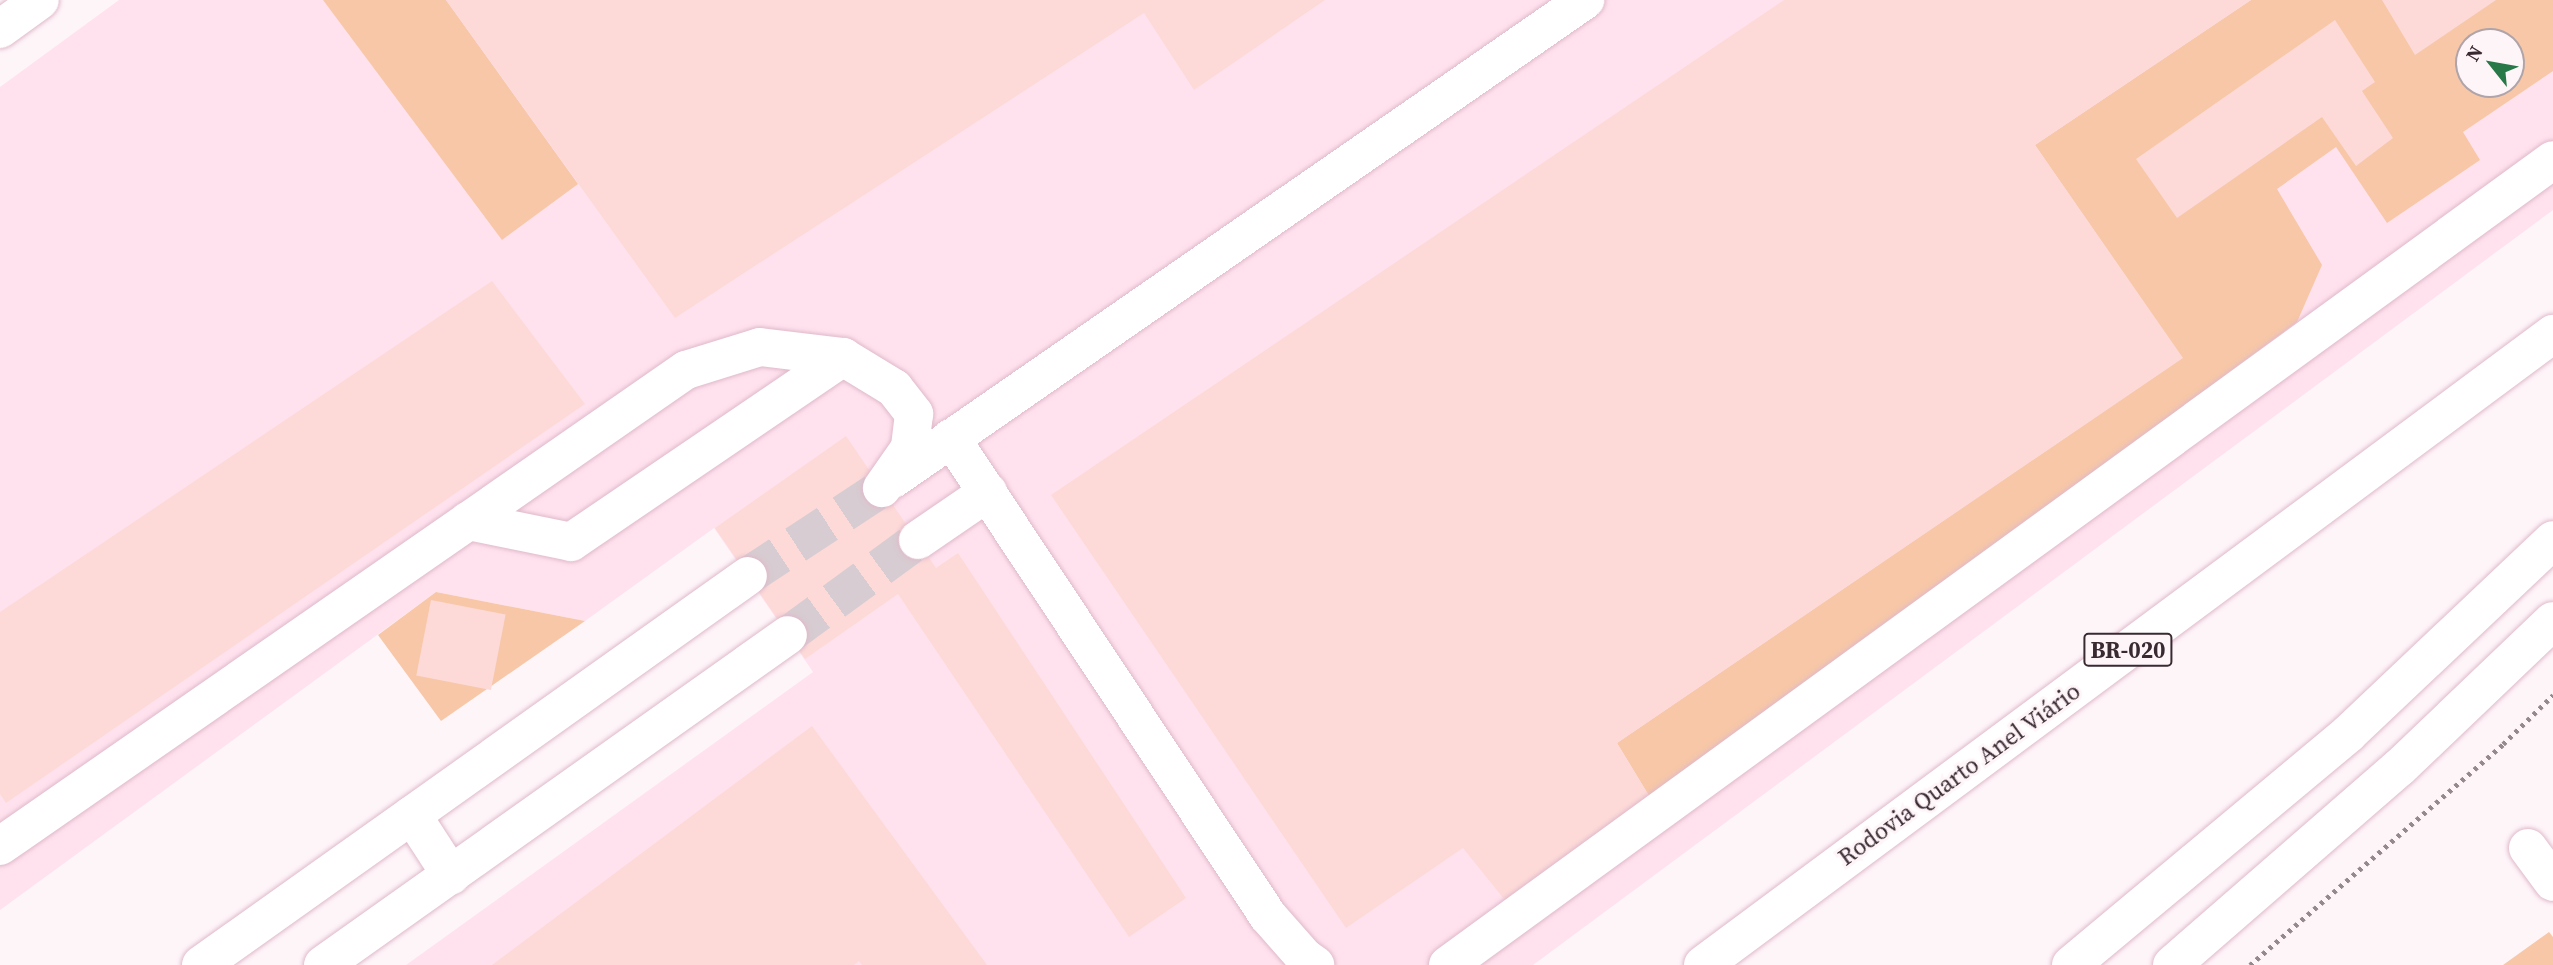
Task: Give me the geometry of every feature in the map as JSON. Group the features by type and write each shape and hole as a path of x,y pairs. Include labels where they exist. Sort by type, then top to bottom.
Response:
{"main road":[{"path":"0,29 40,0"},
{"path":"0,846 687,370 760,347 844,357 894,388 914,414 910,448 881,488 1585,0"},
{"path":"1448,965 2553,160"},
{"name":"Rodovia Quarto Anel Viário","path":"1703,965 2553,334"},
{"path":"468,521 571,542 844,357"},
{"path":"951,438 1268,916 1304,957 1315,965"},
{"path":"918,540 988,492"},
{"path":"2071,965 2348,734 2553,540"},
{"path":"201,965 748,576"},
{"path":"2172,965 2391,776 2553,621"},
{"path":"323,965 788,635"},
{"path":"412,815 451,875"},
{"path":"2528,848 2553,882"}],"path":[{"path":"2250,965 2503,744 2553,695"}],"shaded area":[{"path":"119,0 2553,0 2553,210 1533,965 406,965 813,672 714,528 585,621 436,592 0,910 0,87"},
{"path":"323,0 446,0 578,184 502,240"},
{"path":"2251,0 2553,0 2553,71 2525,90 2525,28 2455,28 2455,98 2513,98 2463,132 2480,160 2387,223 2336,147 2277,189 2322,265 2297,322 1651,799 1617,743 2182,358 2035,145"},
{"path":"436,592 585,621 441,721 378,635"},
{"path":"2549,932 2553,937 2553,965 2503,965"}],"building":[{"path":"446,0 1325,0 1194,90 1144,13 675,318"},
{"path":"1784,0 2251,0 2035,145 2183,358 1617,743 1651,799 1508,904 1463,848 1346,928 1051,495"},
{"path":"2382,0 2496,0 2415,55"},
{"path":"2335,20 2375,82 2362,91 2393,138 2356,166 2322,117 2177,218 2136,159"},
{"path":"492,281 585,404 6,803 0,794 0,612"},
{"path":"846,436 936,568 958,553 1186,898 1129,937 898,594 805,659 715,528"},
{"path":"431,600 506,615 491,690 416,676"},
{"path":"812,726 987,965 862,965 859,961 854,965 492,965"}],"tunnel":[{"path":"748,576 882,488"},
{"path":"788,635 918,540"}]}
